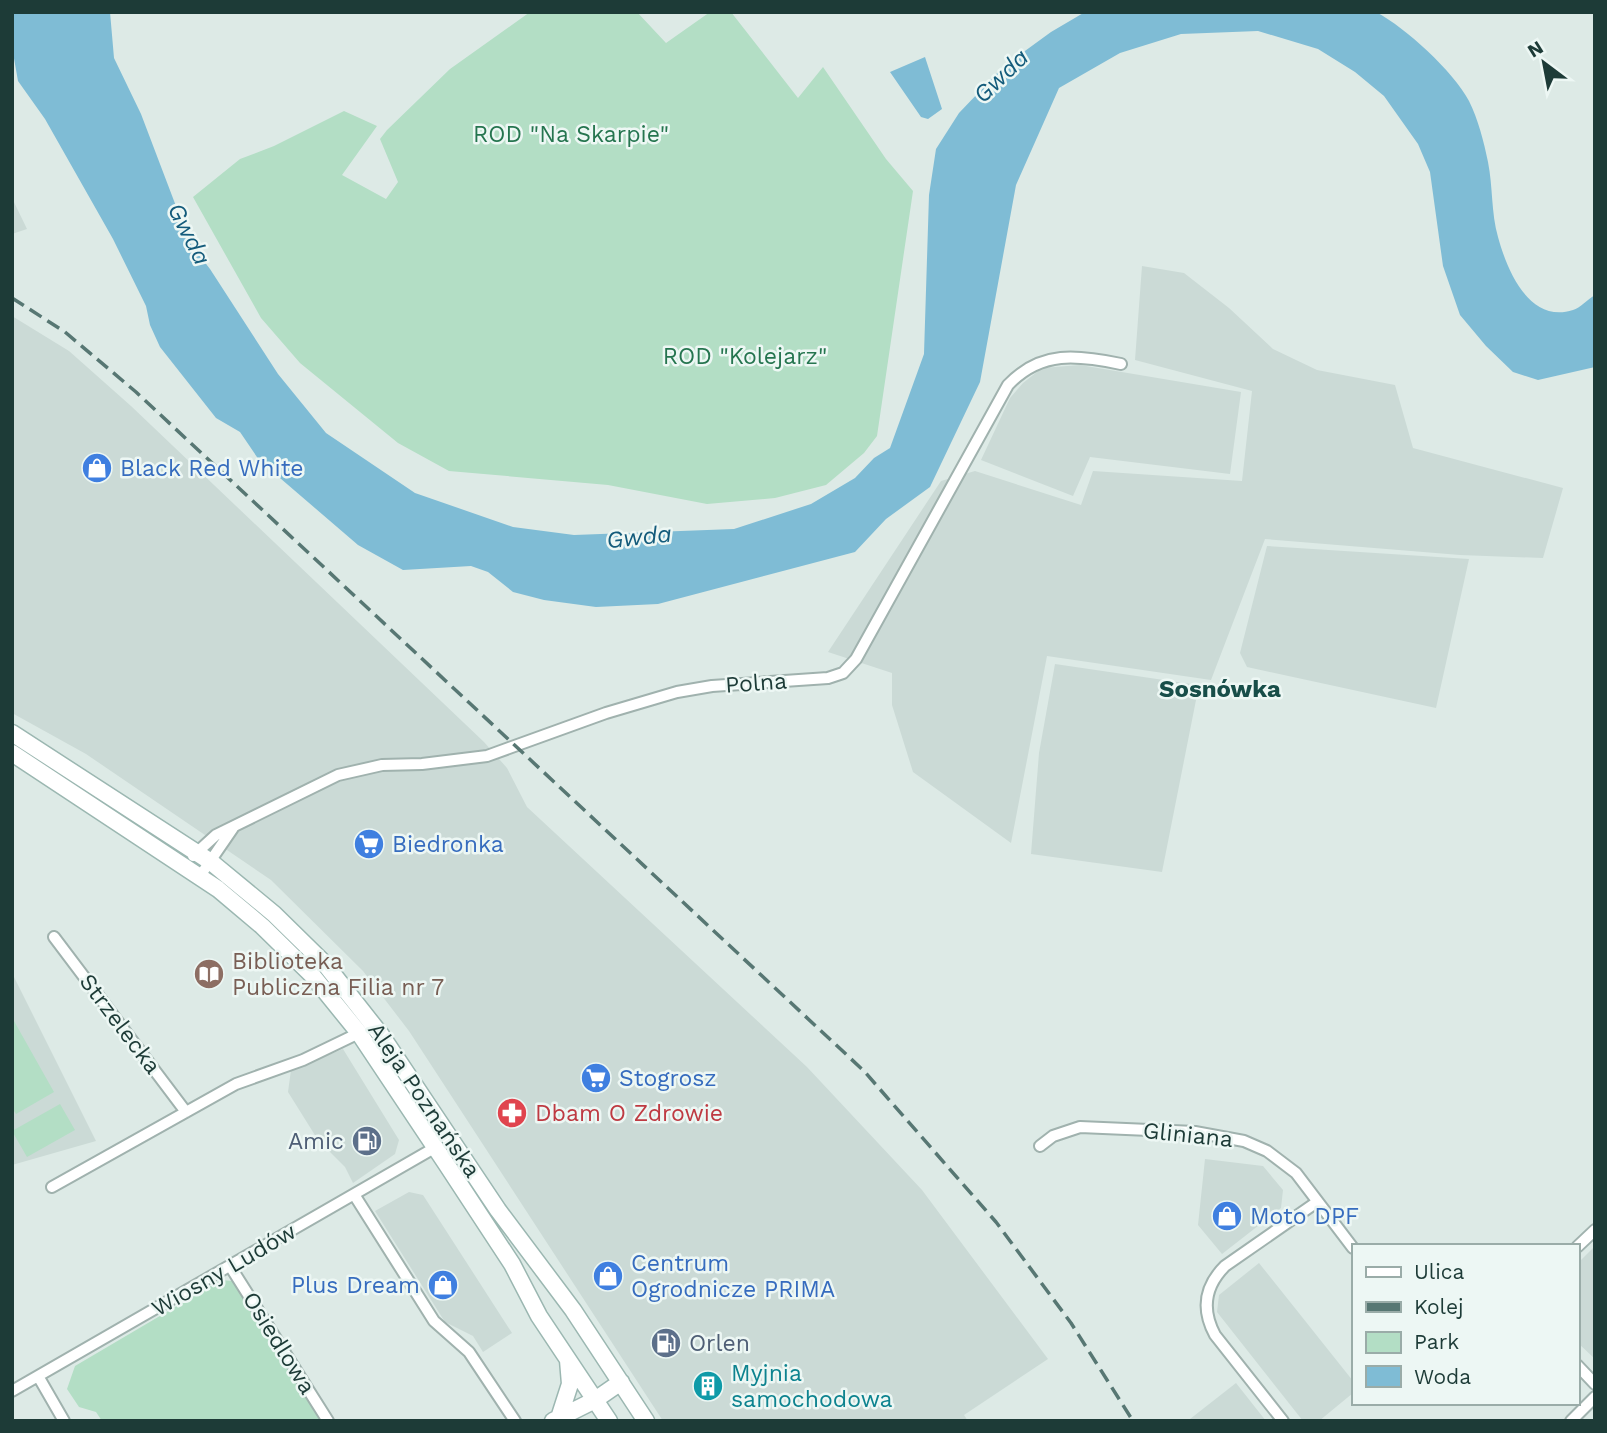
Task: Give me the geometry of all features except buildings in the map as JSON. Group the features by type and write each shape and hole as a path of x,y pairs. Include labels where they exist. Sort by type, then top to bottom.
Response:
{"main road":[{"name":"Aleja Poznańska","path":"12,733 211,862 292,931 347,989 646,1421"},
{"name":"Aleja Poznańska","path":"12,753 200,876 289,951 359,1033 501,1246 540,1316 609,1421"},
{"path":"563,1419 570,1384 568,1358"},
{"path":"563,1419 621,1382"}],"street":[{"name":"Polna","path":"186,866 196,852 216,835 316,784 360,769 487,756 606,713 695,688 836,677 856,659 1008,385 1029,367 1054,358 1082,356 1121,365"},
{"name":"Polna","path":"200,876 237,824"},
{"name":"Strzelecka","path":"54,937 186,1112"},
{"path":"52,1187 236,1084 303,1060 359,1033"},
{"name":"Gliniana","path":"1040,1146 1053,1136 1080,1127 1223,1135 1267,1151 1296,1173 1352,1247"},
{"name":"Wiosny Ludów","path":"12,1391 436,1147"},
{"path":"355,1196 433,1321 469,1352 515,1421"},
{"path":"1283,1421 1215,1335 1209,1324 1206,1298 1215,1276 1225,1266 1317,1202"},
{"path":"1579,1245 1595,1230"},
{"name":"Osiedlowa","path":"230,1266 328,1421"},
{"path":"1579,1367 1595,1384"},
{"path":"38,1376 64,1421"},
{"path":"1571,1421 1595,1397"}],"shaded area":[{"path":"12,198 27,229 12,234"},
{"path":"1142,266 1184,273 1229,308 1273,349 1317,370 1395,385 1413,448 1563,488 1543,558 1460,555 1265,539 1211,680 1047,656 1011,843 913,772 892,705 892,673 828,652 941,481 975,471 1081,505 1093,471 1242,481 1252,391 1135,360"},
{"path":"12,316 69,351 131,406 484,742 507,768 527,807 807,1067 922,1190 1048,1359 964,1415 968,1421 663,1421 409,1031 363,971 271,880 86,754 12,713"},
{"path":"1080,365 1241,392 1230,474 1090,457 1073,496 981,460 1010,398 1023,383 1042,368"},
{"path":"1267,546 1469,559 1436,708 1247,667 1240,653"},
{"path":"1055,664 1191,684 1197,695 1162,872 1031,854 1039,753"},
{"path":"12,973 96,1141 12,1165"},
{"path":"343,1049 399,1140 395,1154 353,1183 345,1167 318,1140 288,1092 291,1070"},
{"path":"1205,1159 1263,1166 1283,1190 1281,1208 1222,1254 1198,1225"},
{"path":"409,1192 423,1195 512,1333 483,1352 473,1336 445,1322 375,1211"},
{"path":"1595,1246 1595,1359 1579,1344 1579,1262"},
{"path":"1259,1263 1352,1380 1352,1394 1319,1421 1303,1421 1217,1312 1219,1295"},
{"path":"1236,1383 1266,1421 1191,1421 1190,1419"}],"green space":[{"name":"ROD \"Kolejarz\"","path":"530,12 637,12 666,43 710,12 731,12 798,98 823,67 886,159 913,191 877,436 864,453 826,485 775,498 707,504 608,485 449,471 398,443 300,363 261,318 193,197 240,159 274,146 344,111 377,126 342,175 386,199 398,182 380,139 450,69"},
{"path":"14,1021 54,1092 16,1114 12,1108"},
{"path":"60,1104 75,1130 27,1157 12,1131"},
{"path":"221,1280 233,1281 321,1421 102,1421 96,1412 79,1407 67,1389 75,1366"}],"water":[{"name":"Gwda","path":"12,12 110,12 114,58 141,114 190,243 210,269 278,374 326,433 415,493 513,527 574,535 734,529 811,504 855,478 874,458 890,448 924,354 929,195 936,149 959,113 1003,67 1051,32 1085,12 1376,12 1388,19 1440,64 1469,101 1478,123 1490,171 1498,237 1507,264 1522,291 1532,302 1544,309 1558,312 1576,309 1595,295 1595,367 1538,380 1513,372 1460,315 1443,266 1430,172 1418,144 1384,96 1355,72 1318,49 1258,31 1181,34 1120,53 1059,88 1016,185 980,382 930,487 886,519 855,552 658,604 596,607 544,600 513,592 488,572 471,566 403,570 358,545 259,460 240,432 216,418 160,347 150,325 146,306 113,239 45,119 18,81 12,47"},
{"path":"925,57 942,109 928,119 921,117 890,72"}],"railway":[{"path":"12,298 65,332 136,392 864,1071 996,1222 1071,1323 1133,1421"}],"place":[{"name":"Black Red White","path":"97,468"},
{"name":"Biedronka","path":"369,844"},
{"name":"Biblioteka Publiczna Filia nr 7","path":"209,974"},
{"name":"Stogrosz","path":"596,1078"},
{"name":"Dbam O Zdrowie","path":"512,1113"},
{"name":"Amic","path":"367,1141"},
{"name":"Moto DPF","path":"1227,1216"},
{"name":"Centrum Ogrodnicze PRIMA","path":"608,1276"},
{"name":"Plus Dream","path":"443,1285"},
{"name":"Orlen","path":"666,1343"},
{"name":"Myjnia samochodowa","path":"708,1386"}],"district":[{"name":"Sosnówka","path":"1220,689"}],"park label":[{"name":"ROD \"Na Skarpie\"","path":"571,134"}]}
